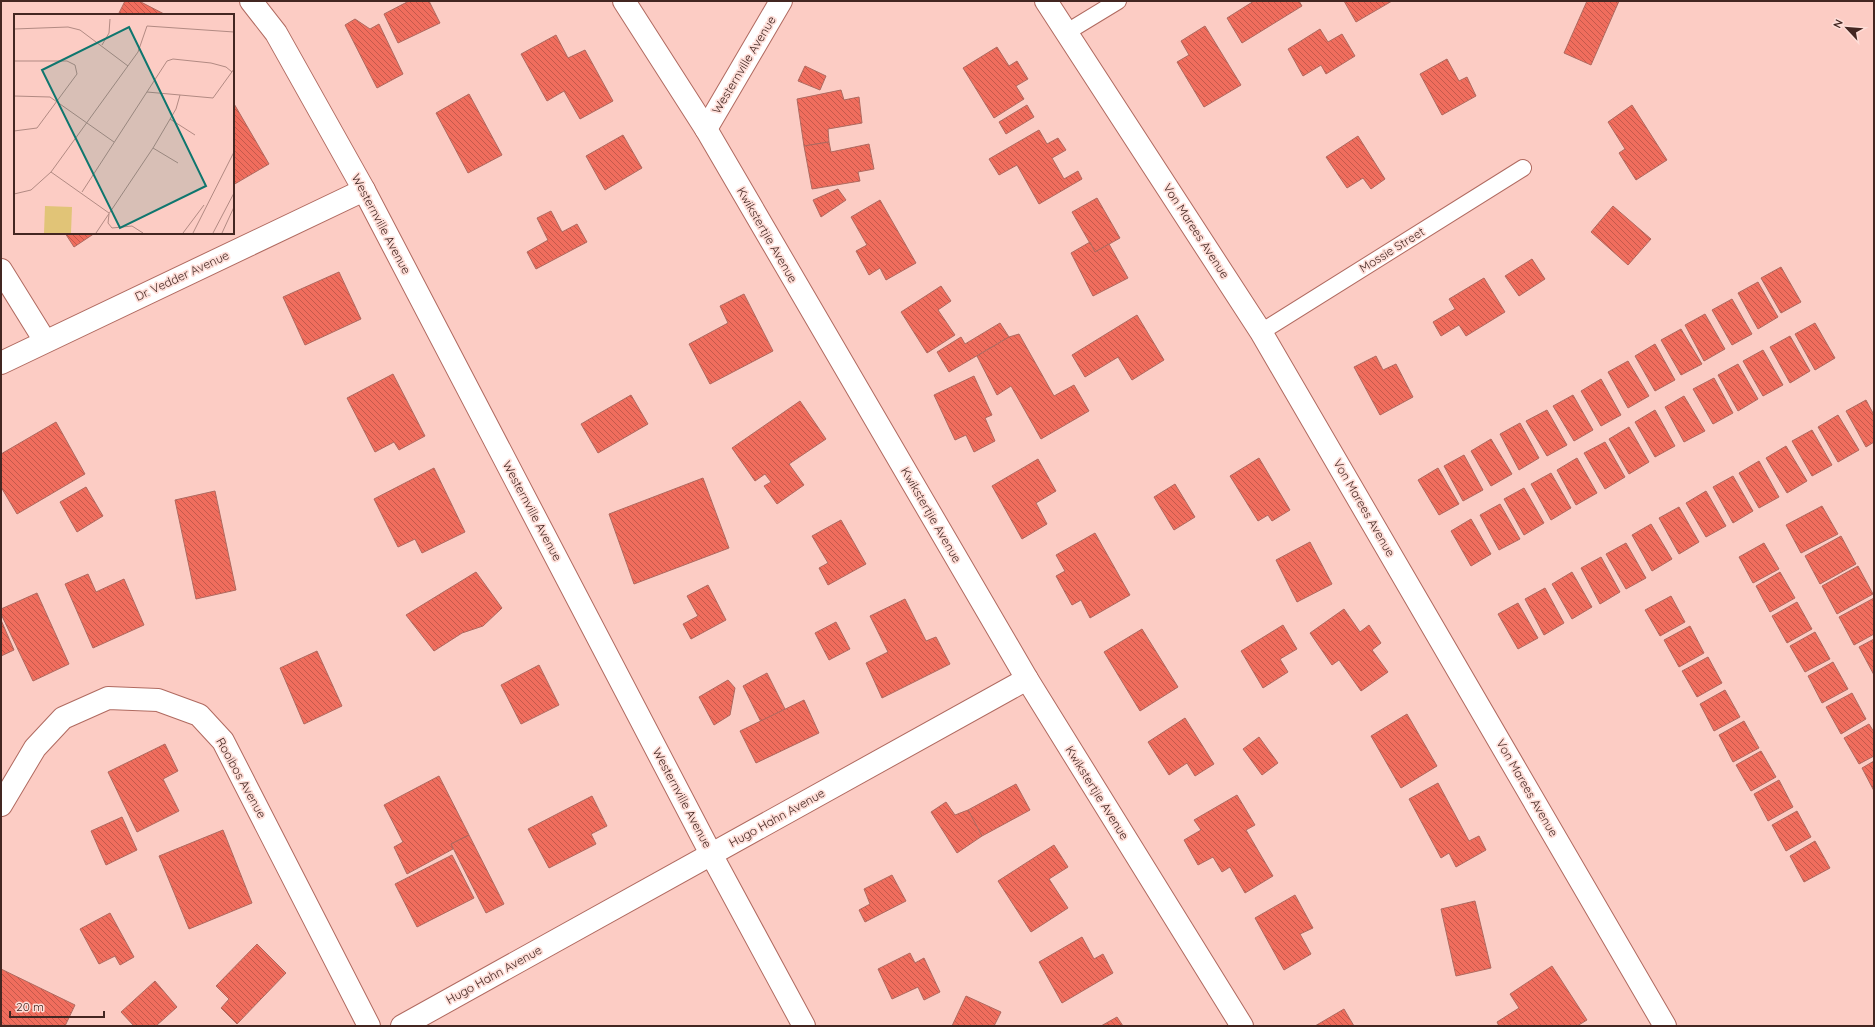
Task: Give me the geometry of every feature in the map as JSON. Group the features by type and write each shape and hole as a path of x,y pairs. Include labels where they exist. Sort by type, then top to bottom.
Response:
{"street":[{"name":"Westernville Avenue","path":"251,1 276,33 364,190 712,854 804,1026"},
{"name":"Kwikstertjie Avenue","path":"624,1 706,129 1026,679 1242,1026"},
{"name":"Westernville Avenue","path":"706,129 781,1"},
{"name":"Von Marees Avenue","path":"1046,1 1261,332 1665,1026"},
{"name":"Dr. Vedder Avenue","path":"1,363 364,190"},
{"path":"1,270 45,341"},
{"name":"Hugo Hahn Avenue","path":"402,1026 1026,679"},
{"name":"Rooibos Avenue","path":"1,805 35,748 64,718 108,698 158,700 199,715 224,741 369,1026"}],"lane":[{"path":"1067,32 1118,1"},
{"name":"Mossie Street","path":"1261,332 1524,168"}],"building":[{"path":"125,1 139,1 164,14 118,14"},
{"path":"409,1 429,1 440,23 398,43 384,14"},
{"path":"1254,1 1299,1 1302,6 1242,43 1227,18"},
{"path":"1344,1 1392,1 1356,22"},
{"path":"1587,1 1619,1 1591,65 1564,53"},
{"path":"355,19 370,29 379,24 403,74 377,88 345,25"},
{"path":"1205,26 1241,85 1204,107 1177,62 1189,55 1181,41"},
{"path":"1320,29 1328,42 1342,34 1355,56 1326,74 1321,65 1303,76 1288,49"},
{"path":"556,35 568,58 585,50 613,101 580,119 564,91 547,101 521,54"},
{"path":"997,47 1009,66 1017,61 1028,79 1016,86 1024,99 994,118 963,68"},
{"path":"1447,59 1459,81 1467,77 1476,96 1442,115 1420,74"},
{"path":"805,66 826,76 820,90 798,81"},
{"path":"841,90 844,100 859,97 862,123 828,129 829,142 804,146 797,99"},
{"path":"469,94 502,155 468,173 436,113"},
{"path":"234,104 269,164 234,184"},
{"path":"1027,105 1034,117 1006,134 999,122"},
{"path":"1632,105 1667,160 1636,180 1619,153 1625,149 1608,122"},
{"path":"1039,130 1047,144 1058,138 1066,150 1052,158 1064,179 1078,171 1082,179 1039,204 1017,165 999,175 989,159"},
{"path":"623,135 642,168 605,190 586,156"},
{"path":"1358,136 1385,179 1371,189 1363,178 1347,188 1326,157"},
{"path":"829,142 831,152 869,144 874,169 858,172 860,181 812,189 804,146"},
{"path":"838,189 846,200 821,217 813,200"},
{"path":"1097,198 1120,238 1095,252 1072,212"},
{"path":"880,200 916,263 886,280 880,268 869,275 856,251 867,245 851,217"},
{"path":"1613,206 1651,239 1628,265 1591,232"},
{"path":"551,211 562,232 577,224 587,242 536,269 527,252 548,240 537,218"},
{"path":"66,234 94,234 74,247"},
{"path":"1090,242 1095,252 1109,244 1128,278 1093,296 1071,253"},
{"path":"1532,259 1545,279 1519,296 1505,276"},
{"path":"1781,267 1801,302 1781,313 1761,278"},
{"path":"339,272 361,319 305,345 283,297"},
{"path":"1484,278 1505,312 1466,336 1459,325 1441,336 1433,322 1455,309 1449,299"},
{"path":"1758,282 1778,317 1758,329 1738,293"},
{"path":"941,286 951,301 938,310 955,335 927,353 901,312"},
{"path":"744,294 773,351 710,384 689,344 728,323 720,306"},
{"path":"1732,299 1752,334 1732,345 1712,310"},
{"path":"1705,314 1725,349 1704,361 1685,325"},
{"path":"1137,315 1164,360 1132,380 1118,357 1085,377 1072,355"},
{"path":"1000,323 1009,337 949,372 937,352 961,337 965,344"},
{"path":"1815,323 1835,358 1815,370 1795,334"},
{"path":"1681,329 1702,364 1681,375 1661,340"},
{"path":"1019,334 1054,396 1074,385 1089,411 1041,439 1011,386 997,395 977,356 1009,337"},
{"path":"1790,336 1810,371 1790,383 1770,347"},
{"path":"1655,344 1675,380 1655,391 1635,356"},
{"path":"1763,350 1783,385 1763,396 1743,361"},
{"path":"1376,356 1383,370 1396,364 1413,397 1380,415 1354,367"},
{"path":"1628,361 1649,396 1628,408 1608,372"},
{"path":"1738,364 1758,399 1738,411 1718,375"},
{"path":"393,374 425,436 399,450 394,442 375,452 347,398"},
{"path":"974,376 992,415 985,418 995,441 974,452 966,435 955,440 934,395"},
{"path":"1714,378 1733,413 1713,424 1693,389"},
{"path":"1601,379 1621,415 1601,426 1581,391"},
{"path":"631,395 648,424 598,453 581,424"},
{"path":"1573,395 1593,430 1574,441 1553,406"},
{"path":"1684,396 1705,431 1684,442 1665,407"},
{"path":"1866,400 1874,415 1874,442 1866,447 1846,411"},
{"path":"800,401 826,439 789,464 804,485 777,504 764,486 771,482 765,474 755,481 732,448"},
{"path":"1547,410 1567,445 1547,456 1526,421"},
{"path":"1655,410 1675,446 1655,457 1635,422"},
{"path":"1838,415 1859,450 1838,462 1818,427"},
{"path":"56,422 85,474 17,514 1,487 1,454"},
{"path":"1520,423 1539,458 1519,470 1500,434"},
{"path":"1629,427 1649,462 1629,474 1609,439"},
{"path":"1812,430 1832,465 1812,476 1792,441"},
{"path":"1491,439 1512,474 1491,486 1471,451"},
{"path":"1605,442 1625,477 1605,489 1584,453"},
{"path":"1786,446 1807,481 1787,493 1766,458"},
{"path":"1464,455 1483,490 1463,501 1444,466"},
{"path":"1259,458 1290,510 1272,521 1268,515 1258,521 1230,476"},
{"path":"1577,458 1597,493 1576,505 1557,470"},
{"path":"1038,459 1056,491 1036,503 1047,524 1022,539 992,486"},
{"path":"1759,461 1779,497 1759,508 1739,473"},
{"path":"434,468 465,532 422,553 415,539 398,547 374,499"},
{"path":"1438,468 1459,504 1439,515 1418,480"},
{"path":"1551,473 1571,508 1551,520 1531,484"},
{"path":"1733,476 1753,511 1733,523 1713,487"},
{"path":"703,478 729,548 634,584 609,514"},
{"path":"1175,484 1195,517 1174,530 1154,497"},
{"path":"86,487 103,516 77,532 60,502"},
{"path":"1524,488 1544,523 1524,535 1504,499"},
{"path":"215,491 236,590 196,599 175,500"},
{"path":"1706,491 1726,526 1706,537 1686,503"},
{"path":"1500,504 1520,539 1499,550 1480,515"},
{"path":"1822,506 1838,534 1801,553 1786,525"},
{"path":"1679,507 1699,542 1679,554 1659,518"},
{"path":"1471,519 1491,554 1471,566 1451,531"},
{"path":"841,520 866,564 828,585 819,568 828,563 812,536"},
{"path":"1651,524 1672,559 1652,571 1632,535"},
{"path":"1095,533 1130,595 1090,618 1081,600 1072,605 1056,576 1065,571 1056,555"},
{"path":"1841,536 1856,564 1820,584 1805,556"},
{"path":"1310,542 1332,584 1297,602 1276,560"},
{"path":"1626,543 1646,578 1626,589 1606,554"},
{"path":"1764,543 1779,569 1753,583 1739,557"},
{"path":"1601,557 1620,592 1600,604 1581,568"},
{"path":"1858,566 1873,594 1837,614 1822,586"},
{"path":"476,572 502,608 483,626 462,633 434,651 406,615"},
{"path":"1572,572 1592,607 1572,619 1552,584"},
{"path":"1780,572 1795,598 1770,612 1756,586"},
{"path":"88,574 96,592 124,579 144,625 93,648 65,584"},
{"path":"708,585 726,620 691,639 683,624 698,616 687,596"},
{"path":"1545,588 1564,623 1544,635 1525,599"},
{"path":"37,593 69,664 33,681 1,614 1,609"},
{"path":"1671,596 1685,622 1660,636 1645,610"},
{"path":"1874,598 1874,634 1854,645 1839,617"},
{"path":"905,599 926,641 936,637 950,664 882,698 866,663 888,652 870,616"},
{"path":"1797,602 1812,629 1787,643 1772,616"},
{"path":"1518,603 1538,638 1518,649 1498,614"},
{"path":"1344,609 1360,632 1369,625 1381,643 1372,650 1388,672 1361,691 1339,660 1332,665 1310,633"},
{"path":"1,620 14,650 1,656"},
{"path":"836,622 850,649 829,660 815,633"},
{"path":"1283,625 1297,649 1280,659 1288,672 1263,688 1241,651"},
{"path":"1690,626 1704,653 1679,667 1664,640"},
{"path":"1142,629 1178,687 1140,711 1104,652"},
{"path":"1815,632 1830,659 1805,672 1790,646"},
{"path":"1874,639 1874,675 1859,647"},
{"path":"317,651 342,706 304,724 280,668"},
{"path":"1708,657 1722,683 1697,697 1682,671"},
{"path":"1833,662 1848,689 1822,703 1808,676"},
{"path":"539,665 559,705 521,724 501,685"},
{"path":"767,673 785,709 761,722 743,686"},
{"path":"728,680 735,688 730,715 714,725 699,697"},
{"path":"1725,690 1740,717 1714,731 1700,704"},
{"path":"1852,693 1866,719 1841,734 1826,707"},
{"path":"804,700 819,733 756,763 740,731"},
{"path":"1407,714 1437,766 1401,788 1371,736"},
{"path":"1185,718 1214,764 1195,776 1187,763 1169,775 1148,742"},
{"path":"1744,721 1759,748 1733,762 1719,735"},
{"path":"1869,724 1874,732 1874,756 1859,764 1844,738"},
{"path":"1259,737 1278,763 1262,775 1243,749"},
{"path":"165,744 178,771 163,779 179,811 137,832 108,772"},
{"path":"1761,751 1776,777 1751,791 1736,765"},
{"path":"1874,761 1874,791 1862,768"},
{"path":"439,776 469,835 451,844 453,849 407,874 394,847 403,842 384,805"},
{"path":"1779,780 1793,807 1768,821 1754,794"},
{"path":"1438,783 1469,841 1479,836 1486,850 1456,867 1449,853 1441,858 1409,799"},
{"path":"1016,784 1030,810 982,836 968,810"},
{"path":"1237,795 1255,825 1246,830 1273,876 1245,893 1230,867 1222,872 1213,857 1198,865 1184,840 1201,830 1194,820"},
{"path":"592,796 607,826 591,834 596,844 549,868 528,829"},
{"path":"946,802 955,815 968,810 982,836 957,853 931,812"},
{"path":"1797,811 1811,837 1786,851 1772,825"},
{"path":"122,817 137,850 106,865 91,831"},
{"path":"223,830 252,903 189,929 159,856"},
{"path":"469,835 504,904 486,913 451,844"},
{"path":"1815,841 1830,868 1804,882 1790,856"},
{"path":"1054,845 1068,867 1049,879 1068,908 1031,932 998,881"},
{"path":"452,855 474,898 417,927 395,884"},
{"path":"892,875 906,901 865,922 859,910 870,904 864,889"},
{"path":"1295,895 1313,928 1300,934 1311,954 1284,970 1255,918"},
{"path":"1475,901 1491,968 1456,976 1441,909"},
{"path":"110,913 134,957 120,965 115,956 99,964 80,929"},
{"path":"1082,937 1094,959 1103,954 1113,973 1062,1003 1039,962"},
{"path":"257,944 286,973 237,1024 221,1008 229,999 216,986"},
{"path":"910,953 915,963 924,958 940,992 924,1000 918,987 892,999 878,969"},
{"path":"1552,966 1587,1020 1577,1026 1499,1026 1497,1022 1519,1008 1510,994"},
{"path":"1,969 75,1005 65,1026 1,1025"},
{"path":"155,981 177,1007 156,1026 134,1026 121,1012"},
{"path":"966,996 1001,1012 994,1026 952,1026"},
{"path":"1344,1009 1354,1026 1315,1026"},
{"path":"1117,1017 1123,1026 1101,1026"}]}
